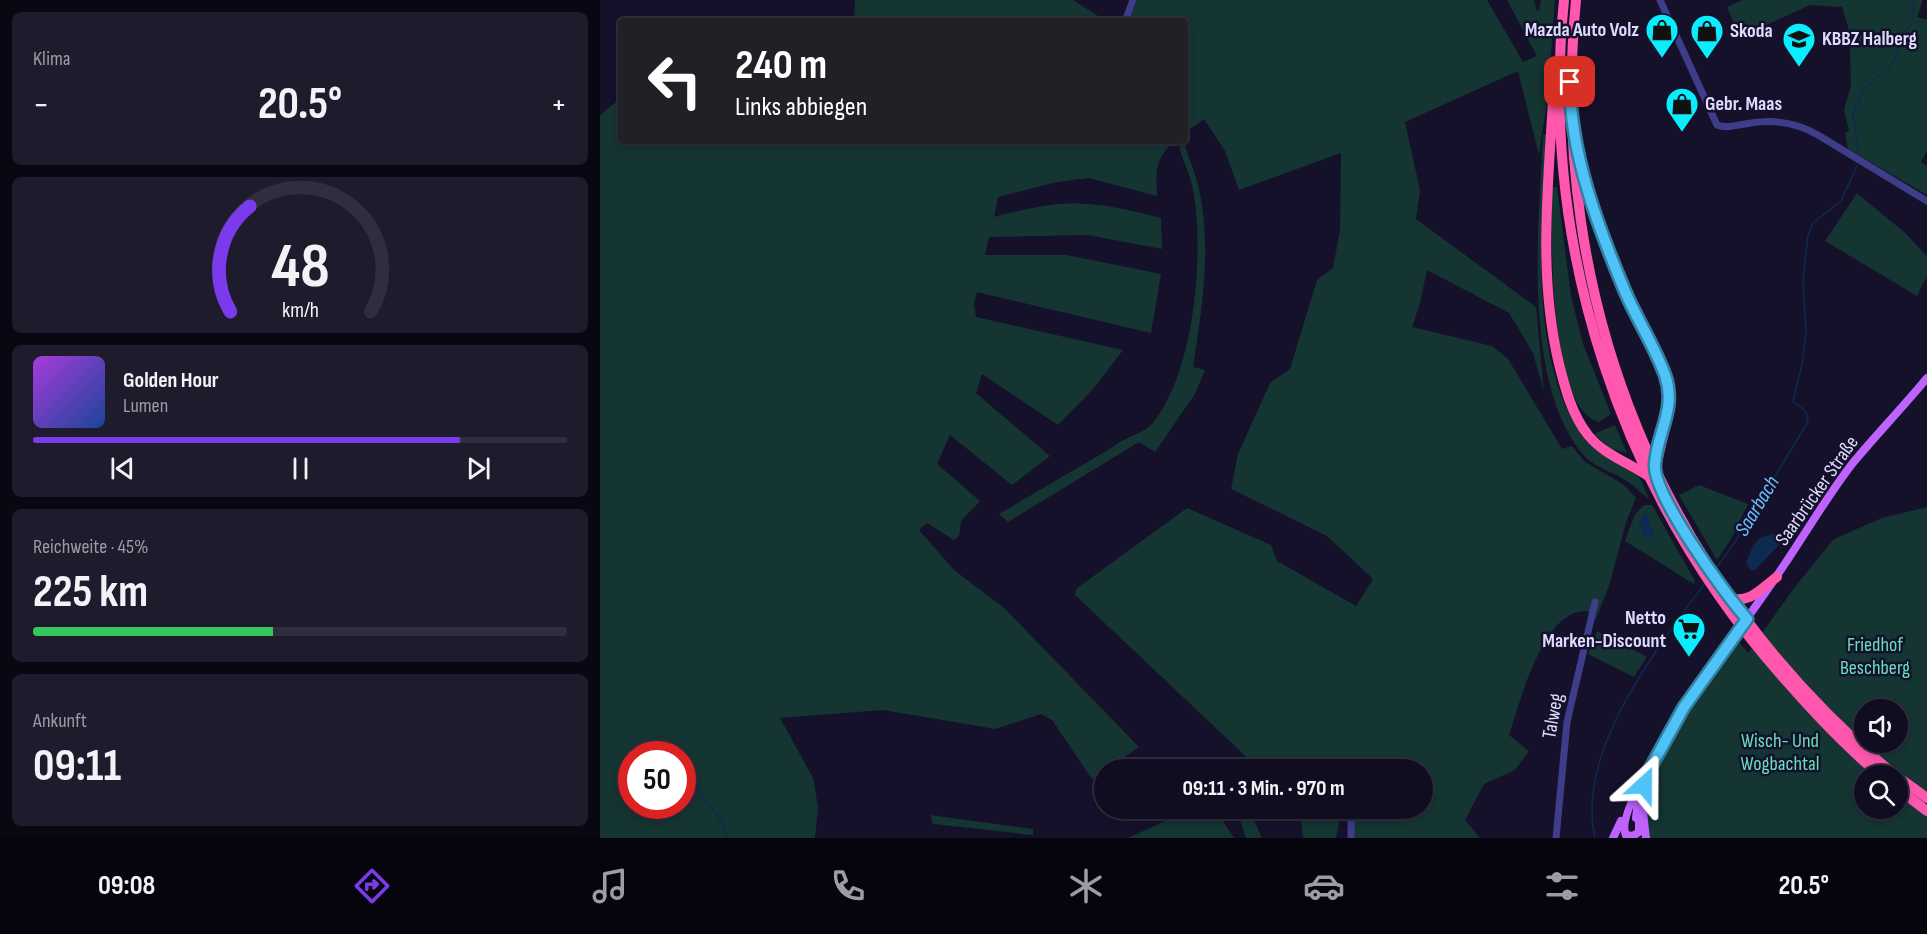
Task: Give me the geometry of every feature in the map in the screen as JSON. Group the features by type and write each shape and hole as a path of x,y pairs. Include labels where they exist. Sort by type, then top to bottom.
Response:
{"highway":[{"path":"1564,0 1554,93 1546,210 1548,298 1557,354 1569,397 1587,434 1613,456 1642,472 1658,487 1743,624"},
{"path":"1576,0 1570,106 1572,161 1584,253 1618,395"},
{"path":"1560,52 1560,135 1568,212 1582,289 1618,395 1677,515 1723,587 1781,669 1824,724 1869,765"},
{"path":"1570,106 1590,198 1624,290 1665,377 1670,400 1654,466 1658,487"},
{"path":"1613,456 1635,457 1644,454 1654,447 1664,430"},
{"path":"1723,595 1737,600 1750,598 1777,577"},
{"path":"1781,669 1853,739 1884,765"},
{"path":"1908,784 1927,798"},
{"path":"1908,796 1927,810"}],"main road":[{"name":"Saarbrücker Straße","path":"1647,774 1676,722 1852,464 1927,378"},
{"path":"1634,837 1645,822 1640,806 1647,774"},
{"path":"1632,817 1634,797 1647,774"},
{"path":"1634,837 1623,829 1632,817 1644,785"},
{"path":"1632,817 1641,825 1634,837"},
{"path":"1613,838 1622,820 1632,817"}],"street":[{"path":"1126,18 1132,0"},
{"path":"1660,0 1717,125 1727,128 1764,122 1799,127 1818,135 1927,201"},
{"name":"Talweg","path":"1556,838 1567,722 1595,602"},
{"path":"1351,819 1351,838"}],"green space":[{"path":"855,0 1073,0 1101,18 854,18"},
{"path":"1137,0 1487,0 1523,62 1537,56 1507,0 1534,0 1537,11 1541,0 1555,0 1548,95 1539,155 1518,71 1405,122 1420,190 1416,219 1536,307 1544,392 1533,353 1509,313 1427,270 1412,327 1492,346 1508,359 1562,449 1572,446 1584,461 1624,485 1636,498 1626,522 1610,583 1595,621 1594,613 1577,612 1562,621 1549,636 1538,656 1528,678 1509,735 1529,751 1515,770 1484,784 1465,820 1480,838 1354,838 1351,819 1433,819 1433,759 1249,759 1075,595 1076,589 1187,508 1271,545 1277,561 1356,606 1373,579 1327,536 1231,489 1238,454 1270,383 1290,369 1317,280 1333,268 1340,230 1341,153 1239,190 1225,151 1204,119 1188,131 1188,18 1130,18"},
{"path":"1743,0 1923,0 1917,17 1927,20 1927,151 1921,162 1927,166 1927,195 1848,149 1845,133 1849,131 1844,109 1851,86 1852,40 1842,7 1810,5 1740,37 1727,7"},
{"path":"618,100 618,144 1172,144 1160,159 1158,166 1157,196 1089,178 1057,182 998,197 994,217 1059,204 1078,204 1115,208 1161,218 1162,249 1088,235 989,237 985,255 1067,255 1161,274 1151,333 977,292 974,304 976,317 1123,350 1094,388 1058,425 982,374 976,393 1050,456 1012,485 950,435 937,464 980,501 961,521 959,536 954,540 927,523 919,530 954,570 1004,608 1139,747 1121,759 1094,759 1094,778 1092,779 1052,720 1041,714 995,729 883,710 780,718 813,778 818,807 815,838 600,838 600,115"},
{"path":"1543,134 1546,135 1542,208 1542,288 1545,327 1552,364 1563,400 1579,431 1592,447 1634,471 1649,498 1631,484 1595,465 1585,457 1565,426 1551,389 1538,303"},
{"path":"1185,145 1199,189 1205,234 1202,301 1193,367 1205,370 1195,394 1155,452 1139,442 1008,522 999,514 1148,427 1166,402 1178,376 1186,346 1196,282 1198,250 1194,195 1179,147"},
{"path":"1552,187 1557,187 1571,296 1583,344 1611,414 1599,422 1582,410 1570,386 1561,354 1553,278"},
{"path":"1857,193 1904,232 1927,256 1927,276 1917,296 1825,241"},
{"path":"1615,425 1627,453 1611,449 1594,434"},
{"path":"1699,485 1748,504 1731,539 1717,560 1679,495"},
{"path":"1644,505 1652,505 1695,581 1694,584 1625,541 1635,514"},
{"name":"Wisch- Und Wogbachtal","path":"1927,507 1927,838 1650,838 1645,801 1648,785 1668,743 1739,642 1748,653 1794,588 1834,539 1882,518"},
{"path":"1597,631 1647,657 1634,677 1588,654"},
{"path":"930,815 1033,829 1033,835 933,824"},
{"path":"1170,819 1222,819 1234,838 1128,838"},
{"path":"1239,819 1254,819 1262,838 1246,838"},
{"path":"1301,819 1340,819 1336,838 1303,838"}],"water":[{"path":"1645,513 1649,516 1649,526 1654,532 1652,538 1643,535 1639,522"},
{"path":"1778,534 1782,537 1780,544 1755,570 1750,570 1746,562 1757,541 1765,536"}],"waterway":[{"name":"Saarbach","path":"1859,155 1853,114 1863,90 1889,67 1897,55 1901,35 1912,23 1914,0"},
{"name":"Saarbach","path":"1717,567 1735,542 1808,422 1806,412 1793,401 1806,335 1803,280 1808,235 1813,223 1841,201 1857,166"},
{"name":"Saarbach","path":"1595,838 1592,805 1597,771 1608,737 1644,669 1706,582"},
{"path":"696,787 720,819 728,838"}],"place":[{"name":"Mazda Auto Volz","path":"1662,59"},
{"name":"Skoda","path":"1707,60"},
{"name":"KBBZ Halberg","path":"1799,68"},
{"name":"Gebr. Maas","path":"1682,133"},
{"name":"Netto Marken-Discount","path":"1689,658"}],"route":[{"path":"1570,82 1570,106 1580,162 1590,198 1624,290 1661,367 1668,387 1670,400 1668,415 1655,459 1655,474 1676,516 1706,566 1727,597 1747,619 1684,707 1647,774 1644,785"}],"park label":[{"name":"Friedhof Beschberg","path":"1875,656"}]}
